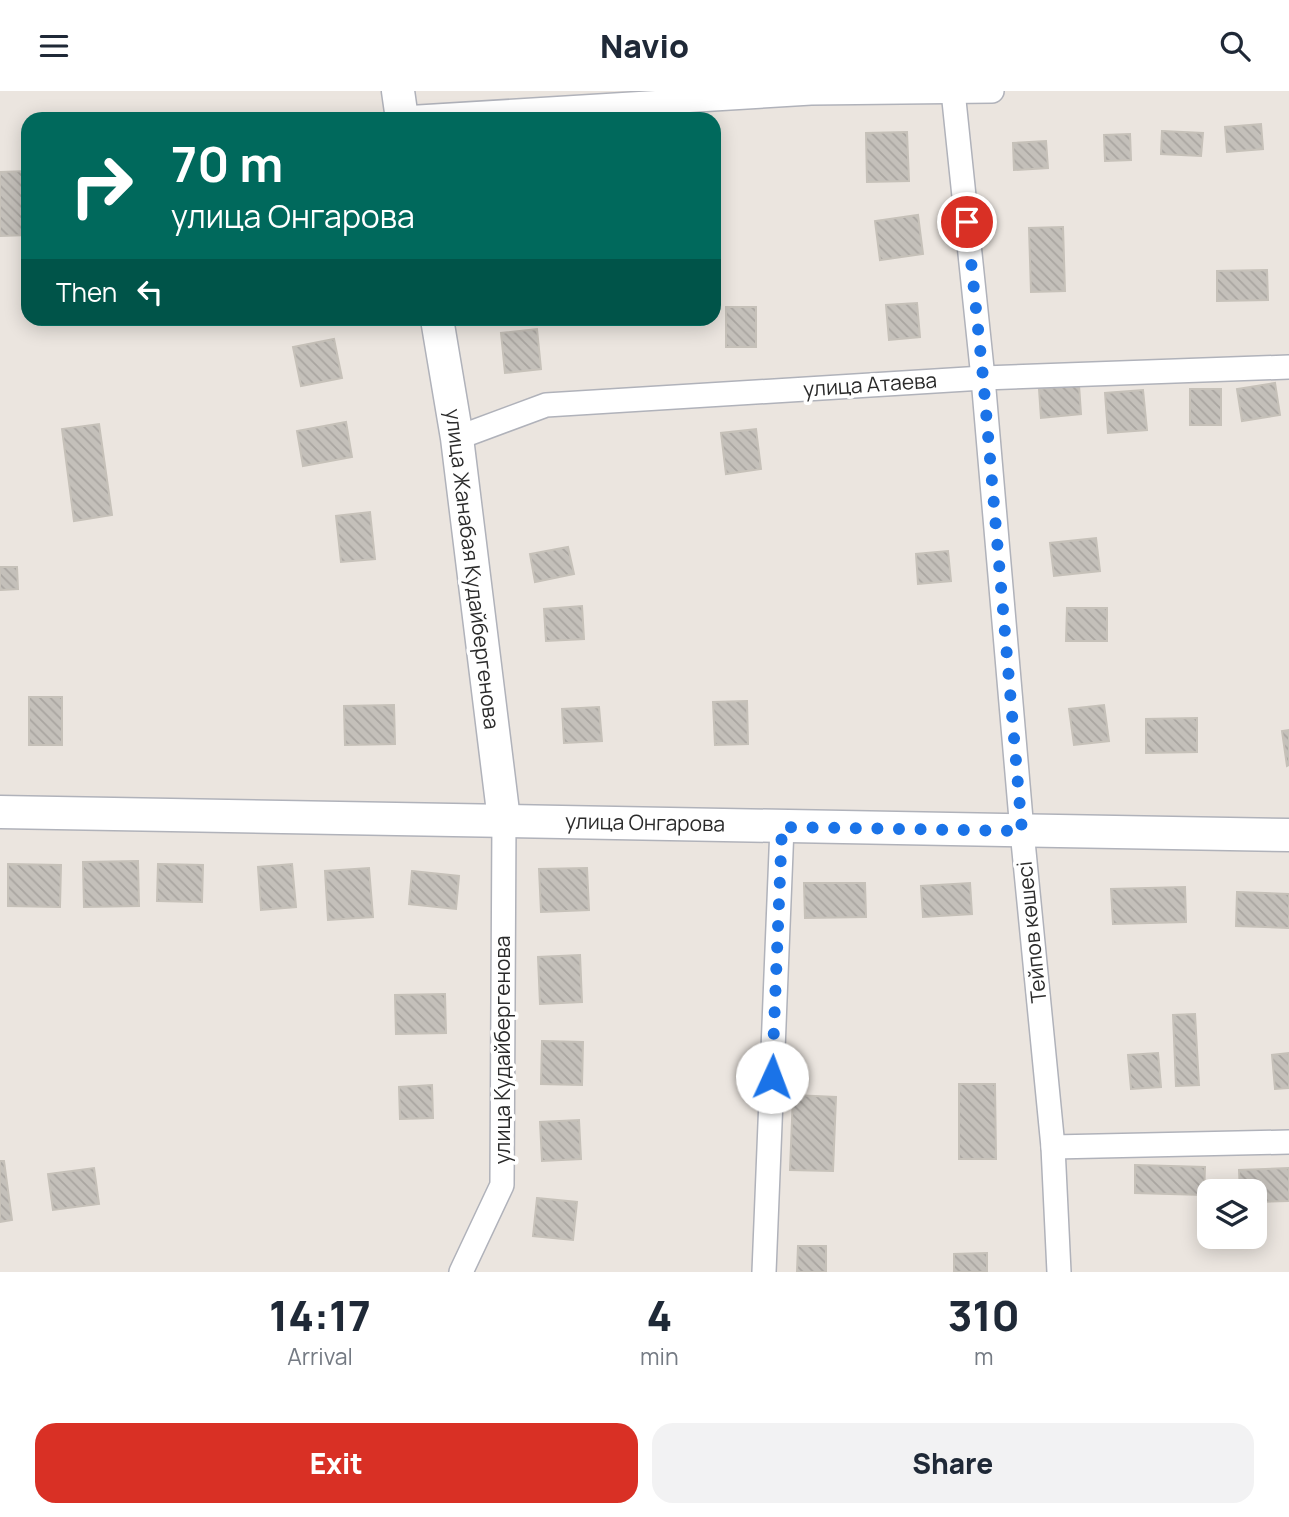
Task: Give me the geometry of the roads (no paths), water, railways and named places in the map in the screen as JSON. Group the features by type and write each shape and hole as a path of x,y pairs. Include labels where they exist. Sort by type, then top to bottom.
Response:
{"street":[{"path":"398,91 401,112"},
{"name":"Тейпов көшесі","path":"953,91 983,377 1022,831 1053,1147 1059,1272"},
{"path":"512,112 811,93 992,91"},
{"name":"улица Жанабая Кудайбергенова","path":"438,326 457,438 505,820"},
{"name":"улица Атаева","path":"457,438 546,405 983,377 1289,367"},
{"name":"улица Онгарова","path":"0,812 1289,835"},
{"name":"улица Кудайбергенова","path":"461,1272 502,1185 505,820"},
{"path":"764,1272 782,827"},
{"path":"1053,1147 1289,1142"}]}
